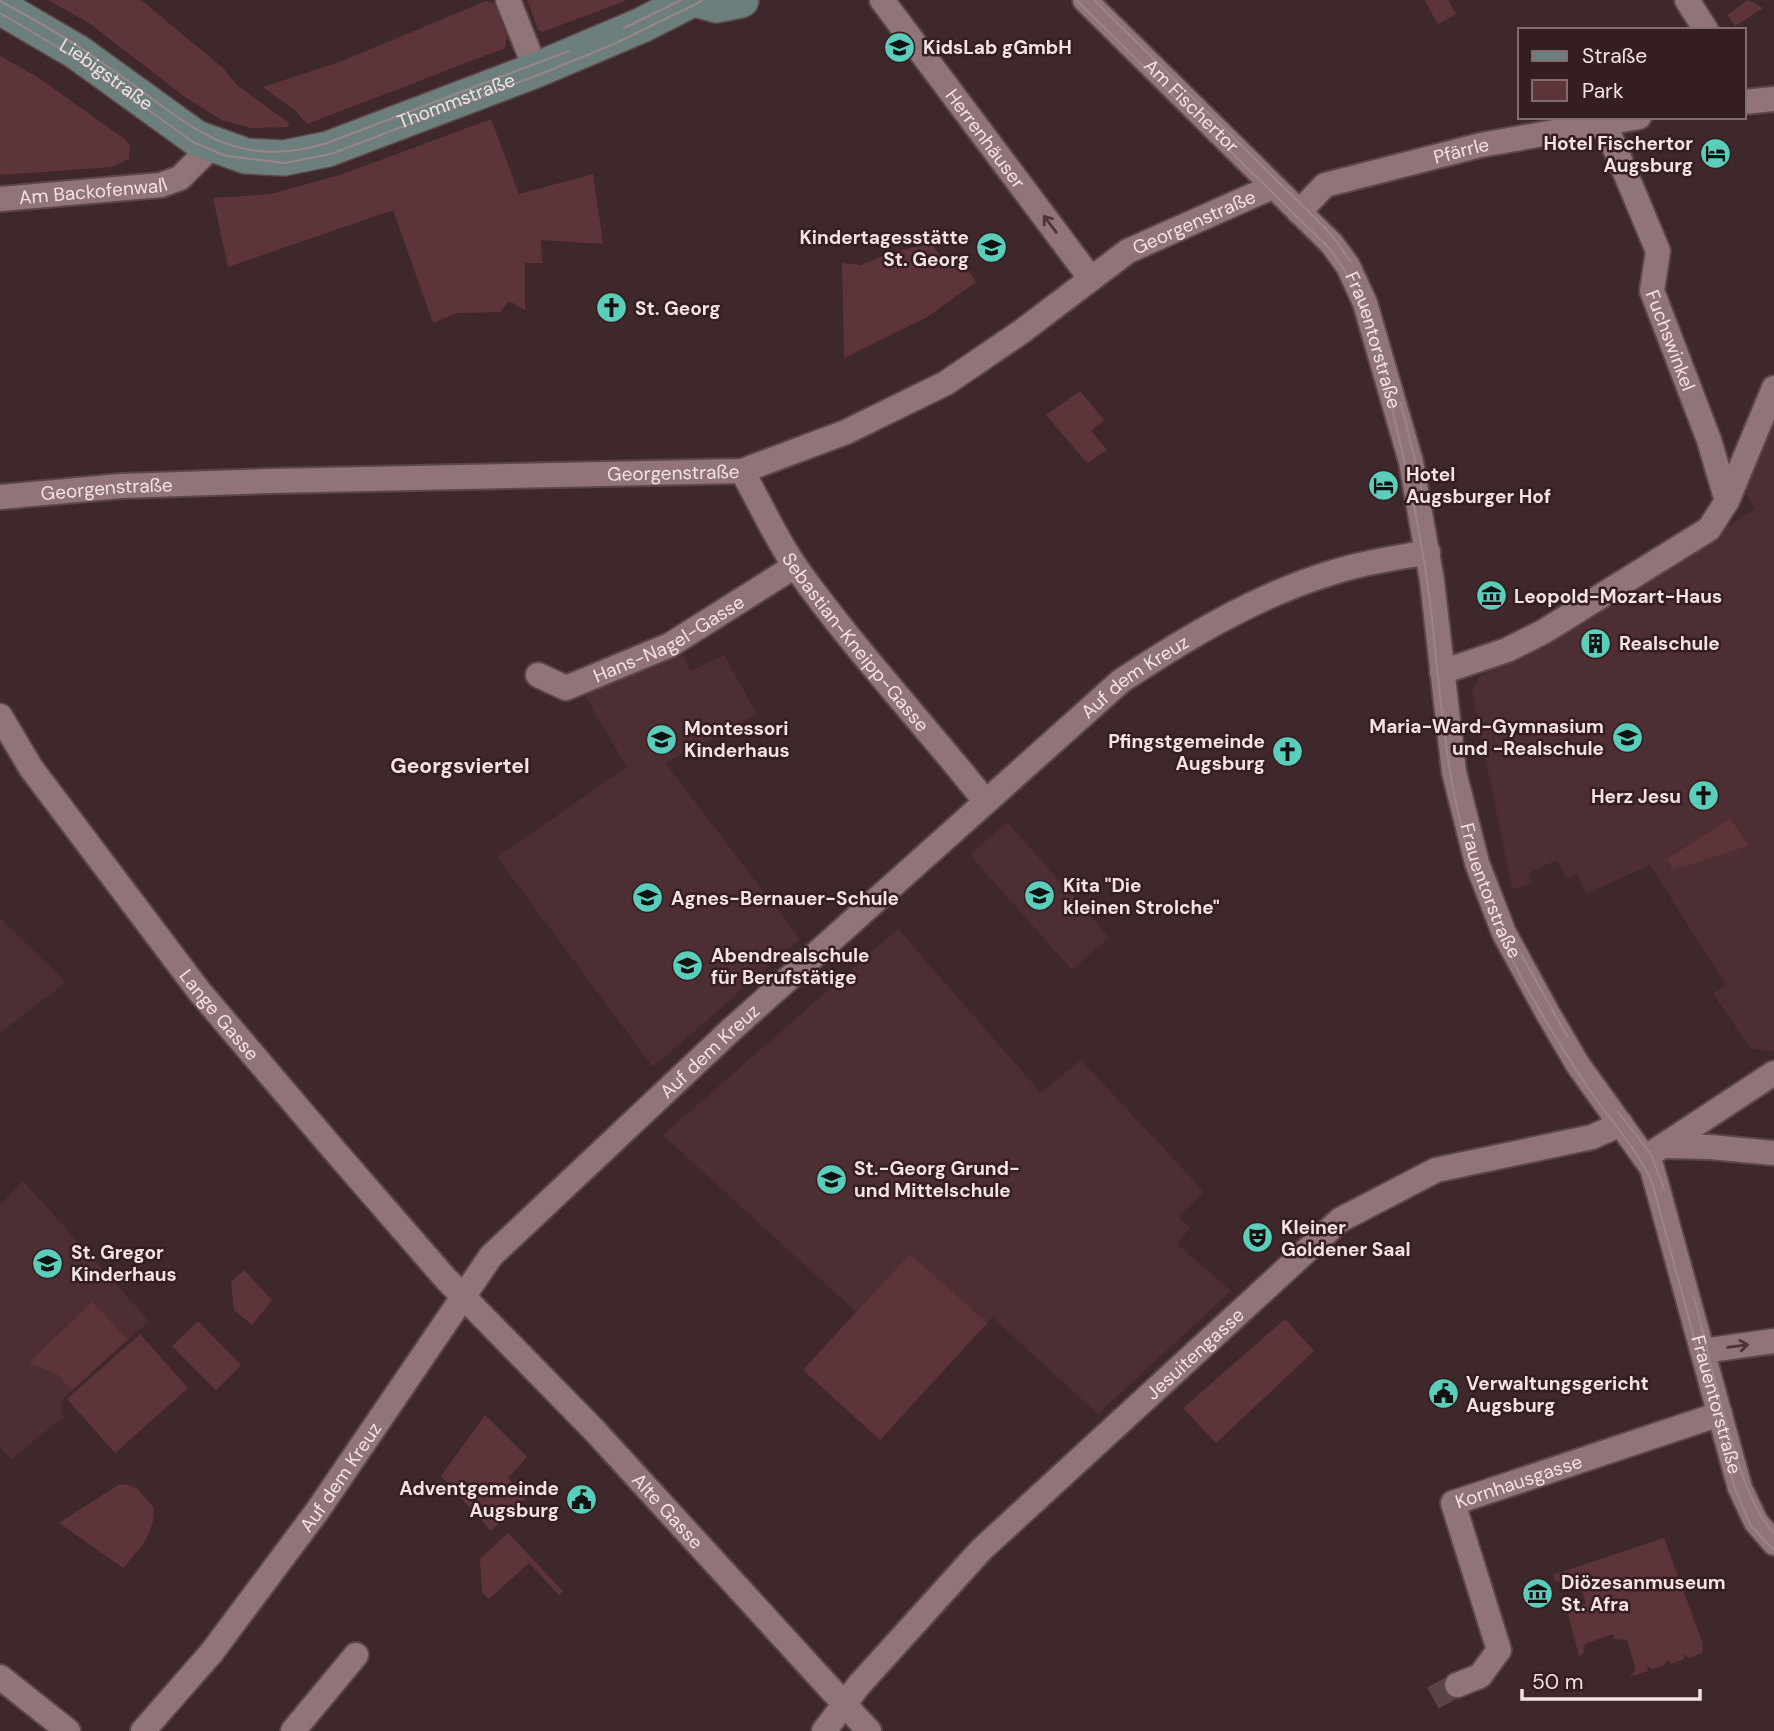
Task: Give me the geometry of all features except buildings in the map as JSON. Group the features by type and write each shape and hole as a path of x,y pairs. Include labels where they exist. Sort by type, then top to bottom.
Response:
{"street":[{"path":"508,0 536,70"},
{"name":"Thommstraße","path":"212,146 246,156 299,156 328,149 536,70 642,25 691,0"},
{"path":"698,0 716,5 741,0"},
{"name":"Herrenhäuser","path":"881,0 1091,279"},
{"name":"Am Fischertor","path":"1084,0 1299,212"},
{"path":"1687,0 1705,28"},
{"name":"Liebigstraße","path":"0,7 77,52 180,128 212,146"},
{"path":"1746,102 1774,99"},
{"name":"Pfärrle","path":"1299,212 1325,185 1481,145 1625,119"},
{"name":"Fuchswinkel","path":"1604,122 1658,251 1652,290 1709,440 1727,501"},
{"name":"Am Backofenwall","path":"0,199 161,185 180,178 212,146"},
{"name":"Georgenstraße","path":"0,497 121,486 258,481 742,471 846,432 946,383 1021,332 1128,251 1272,187"},
{"name":"Frauentorstraße","path":"1299,212 1339,253 1365,303 1405,437 1428,552 1450,751 1461,809 1488,895 1504,933 1553,1023 1621,1124 1655,1152 1661,1195 1745,1499 1756,1522 1774,1543"},
{"path":"1442,672 1507,650 1543,632 1709,530 1727,501 1774,388"},
{"name":"Sebastian-Kneipp-Gasse","path":"742,471 795,566 848,637 910,707 986,802"},
{"name":"Auf dem Kreuz","path":"143,1731 212,1652 318,1510 491,1256 621,1132 1121,681 1172,648 1266,597 1335,571 1428,552"},
{"name":"Hans-Nagel-Gasse","path":"538,676 566,688 603,674 670,645 795,566"},
{"name":"Lange Gasse","path":"0,716 31,768 199,991 462,1295"},
{"path":"1655,1152 1774,1073"},
{"name":"Jesuitengasse","path":"824,1731 981,1550 1340,1220 1436,1170 1592,1137 1621,1124"},
{"path":"1655,1152 1774,1153"},
{"name":"Alte Gasse","path":"462,1295 594,1430 869,1731"},
{"path":"1703,1351 1774,1341"},
{"name":"Kornhausgasse","path":"1457,1685 1480,1676 1499,1650 1453,1503 1720,1414"},
{"path":"293,1731 356,1655"},
{"path":"0,1677 68,1731"}],"shaded area":[{"name":"Maria-Ward-Gymnasium und -Realschule","path":"1774,408 1772,1052 1750,1048 1713,994 1726,985 1650,865 1586,894 1577,874 1566,878 1557,860 1528,873 1532,883 1512,889 1472,691 1479,677 1619,595 1755,509 1744,490"},
{"name":"Agnes-Bernauer-Schule","path":"681,652 691,671 724,655 757,714 665,763 800,939 653,1067 497,857 627,767 584,694"},
{"name":"Kita \"Die kleinen Strolche\"","path":"1007,822 1109,937 1072,970 970,855"},
{"path":"0,918 66,982 0,1033"},
{"path":"898,929 1041,1093 1081,1060 1204,1192 1178,1217 1190,1228 1177,1244 1231,1291 1098,1414 992,1317 880,1440 803,1370 856,1312 663,1135"},
{"name":"St. Gregor Kinderhaus","path":"23,1181 149,1321 61,1401 63,1417 12,1459 0,1447 0,1205"}],"green space":[{"path":"48,0 141,0 223,68 237,85 289,123 288,127 251,128 222,120 185,97 89,23"},
{"path":"527,0 627,0 542,32 538,29"},
{"path":"1424,0 1448,0 1456,14 1438,24"},
{"path":"1748,0 1763,8 1735,26 1727,15"},
{"path":"486,1 494,4 507,37 505,48 307,124 297,112 263,87 342,61"},
{"path":"0,56 39,78 126,140 130,146 129,159 111,167 0,175"},
{"path":"491,119 519,194 593,174 603,244 541,240 542,263 525,263 525,310 509,301 500,312 457,313 433,323 393,210 228,267 213,198 271,194 343,174"},
{"path":"932,243 942,257 960,259 976,282 927,317 844,358 842,263 861,265 890,253"},
{"path":"1080,391 1104,420 1091,431 1107,450 1087,463 1046,415"},
{"path":"1730,818 1748,846 1673,870 1667,859"},
{"path":"910,1254 987,1323 880,1440 803,1370"},
{"path":"244,1270 272,1300 252,1325 234,1310 231,1282"},
{"path":"92,1302 127,1339 72,1390 57,1374 29,1363"},
{"path":"1285,1319 1314,1351 1216,1443 1183,1408"},
{"path":"198,1321 241,1365 216,1390 172,1346"},
{"path":"140,1334 188,1388 115,1453 67,1399"},
{"path":"485,1415 527,1457 508,1478 526,1498 491,1531 441,1476"},
{"path":"126,1484 138,1489 154,1508 149,1534 123,1568 59,1523 118,1485"},
{"path":"508,1533 563,1591 559,1595 529,1563 489,1599 482,1592 480,1559"},
{"path":"1664,1538 1703,1644 1702,1653 1689,1658 1684,1654 1684,1659 1671,1664 1667,1659 1665,1665 1652,1669 1647,1666 1648,1671 1629,1677 1636,1670 1627,1640 1615,1639 1613,1634 1585,1644 1583,1654 1579,1656 1567,1610 1586,1603 1577,1576 1556,1582 1553,1575"}],"tunnel":[{"path":"1433,1698 1457,1685"}],"tram line":[{"path":"624,28 681,0"},
{"path":"1076,0 1328,247 1354,287 1380,361 1413,500 1428,588 1448,758 1472,866 1507,949 1545,1019 1652,1182 1735,1489 1751,1526 1774,1550"},
{"path":"1094,0 1330,233 1351,262"},
{"path":"0,1 83,50 209,136 234,146 262,152 292,151 327,143 569,51"},
{"path":"0,13 73,56 193,142 226,156 285,163 331,154 538,75 614,44 702,1"},
{"path":"1401,403 1425,502"},
{"path":"1521,954 1567,1036"},
{"path":"1618,1112 1651,1154 1664,1189"},
{"path":"1694,1297 1736,1458 1761,1515 1774,1533"}],"place":[{"name":"KidsLab gGmbH","path":"900,47"},
{"name":"Hotel Fischertor Augsburg","path":"1716,154"},
{"name":"Kindertagesstätte St. Georg","path":"992,248"},
{"name":"St. Georg","path":"612,308"},
{"name":"Hotel Augsburger Hof","path":"1383,485"},
{"name":"Leopold-Mozart-Haus","path":"1491,596"},
{"name":"Realschule","path":"1596,643"},
{"name":"Maria-Ward-Gymnasium und -Realschule","path":"1627,737"},
{"name":"Montessori Kinderhaus","path":"661,739"},
{"name":"Pfingstgemeinde Augsburg","path":"1288,752"},
{"name":"Herz Jesu","path":"1704,796"},
{"name":"Kita \"Die kleinen Strolche\"","path":"1040,896"},
{"name":"Agnes-Bernauer-Schule","path":"648,898"},
{"name":"Abendrealschule für Berufstätige","path":"688,966"},
{"name":"St.-Georg Grund- und Mittelschule","path":"831,1179"},
{"name":"Kleiner Goldener Saal","path":"1258,1238"},
{"name":"St. Gregor Kinderhaus","path":"48,1263"},
{"name":"Verwaltungsgericht Augsburg","path":"1443,1394"},
{"name":"Adventgemeinde Augsburg","path":"582,1499"},
{"name":"Diözesanmuseum St. Afra","path":"1538,1593"}],"district":[{"name":"Georgsviertel","path":"460,766"}]}
